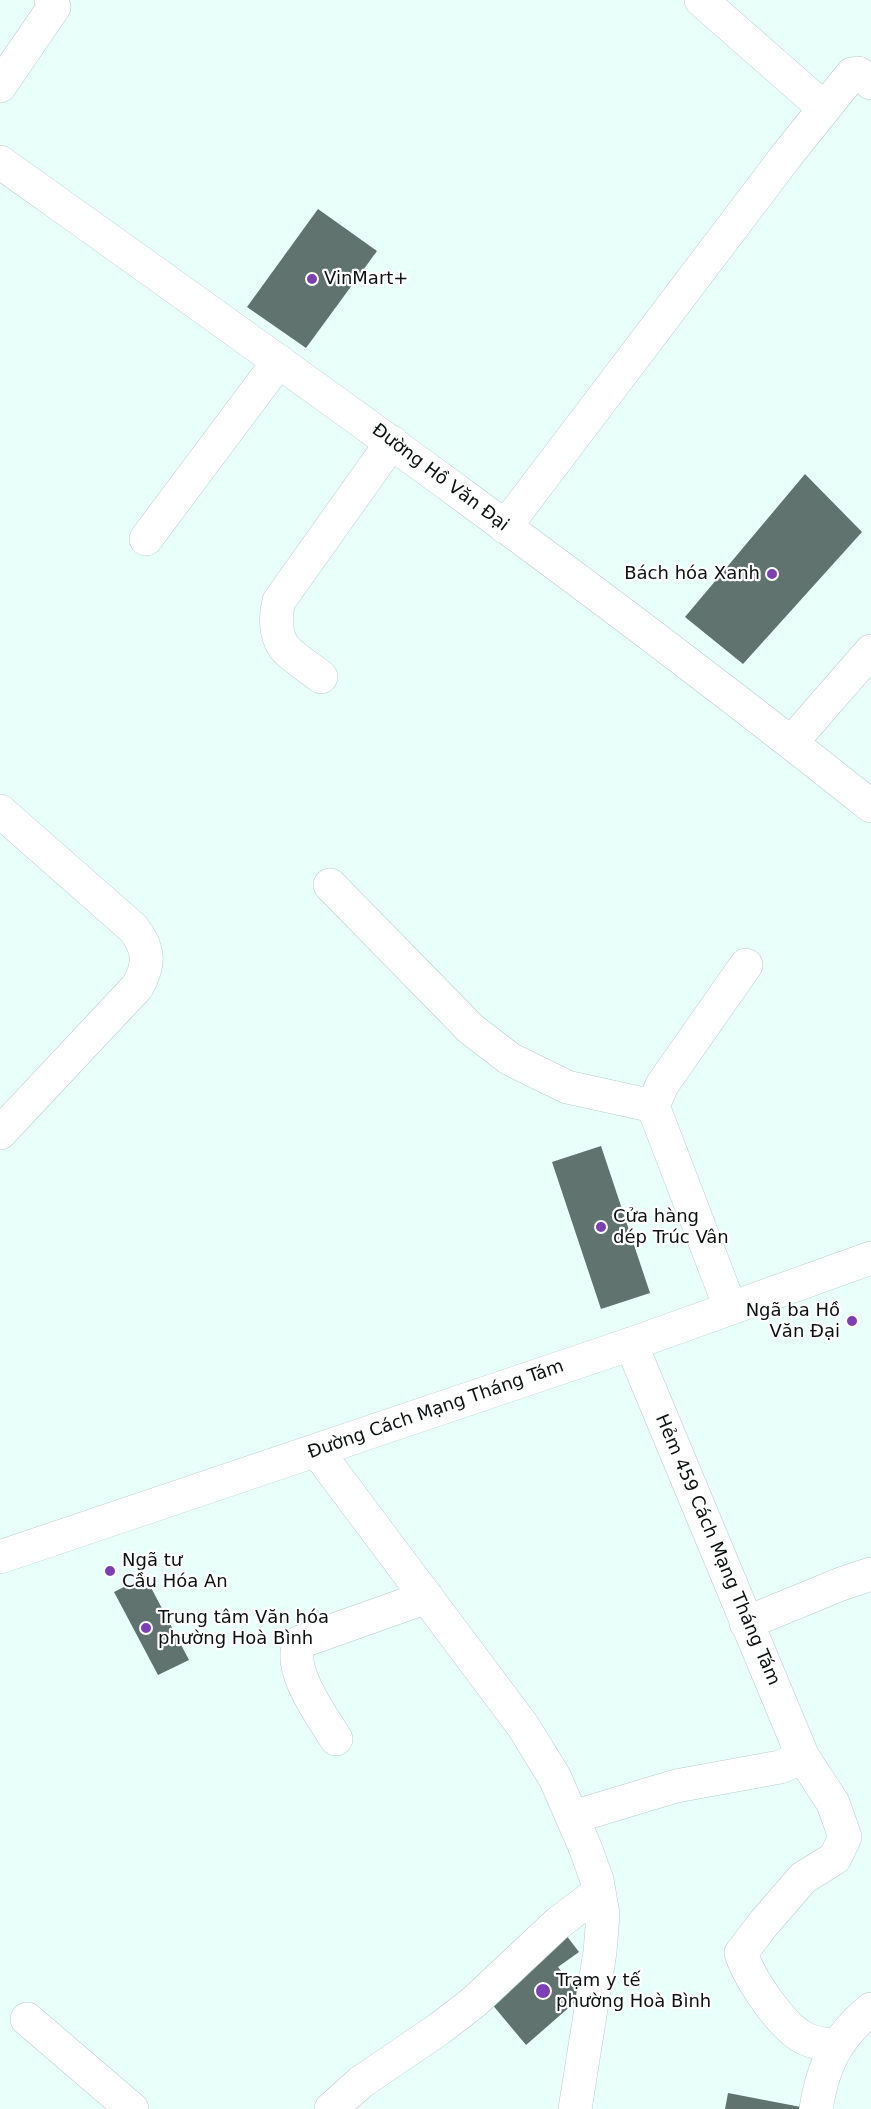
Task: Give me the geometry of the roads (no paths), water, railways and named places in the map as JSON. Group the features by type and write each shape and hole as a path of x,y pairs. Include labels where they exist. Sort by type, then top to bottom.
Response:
{"street":[{"path":"0,86 54,7 51,0"},
{"path":"701,0 824,108"},
{"path":"505,527 824,108 852,74 858,73 871,82"},
{"name":"Đường Hồ Văn Đại","path":"0,162 392,442 871,806"},
{"path":"146,539 279,361"},
{"path":"321,677 284,647 276,624 275,612 279,601 392,442"},
{"path":"791,743 871,651"},
{"path":"0,811 133,928 140,936 146,950 144,975 137,987 5,1118"},
{"path":"330,885 471,1029 510,1059 567,1087 653,1106"},
{"path":"730,1307 653,1106 662,1085 746,965"},
{"name":"Đường Cách Mạng Tháng Tám","path":"0,1557 631,1344 871,1258"},
{"name":"Hẻm 459 Cách Mạng Tháng Tám","path":"631,1344 803,1757 833,1803 845,1838 835,1858 803,1878 741,1953 747,1970 786,2025 805,2039 836,2046"},
{"path":"316,1451 523,1726 555,1778 573,1817 597,1880 603,1914 600,1952 574,2109"},
{"path":"746,1623 840,1584 871,1574"},
{"path":"336,1739 300,1675 295,1658 296,1648 300,1642 427,1598"},
{"path":"573,1817 676,1786 780,1767 803,1757"},
{"path":"331,2109 361,2082 439,2029 474,2002 558,1923 599,1892"},
{"path":"816,2109 820,2084 836,2046 871,2009"},
{"path":"27,2019 132,2109"}],"place":[{"name":"VinMart+","path":"312,279"},
{"name":"Bách hóa Xanh","path":"772,574"},
{"name":"Cửa hàng dép Trúc Vân","path":"601,1227"},
{"name":"Ngã ba Hồ Văn Đại","path":"852,1321"},
{"name":"Ngã tư Cầu Hóa An","path":"110,1571"},
{"name":"Trung tâm Văn hóa phường Hoà Bình","path":"146,1628"},
{"name":"Trạm y tế phường Hoà Bình","path":"543,1991"}]}
